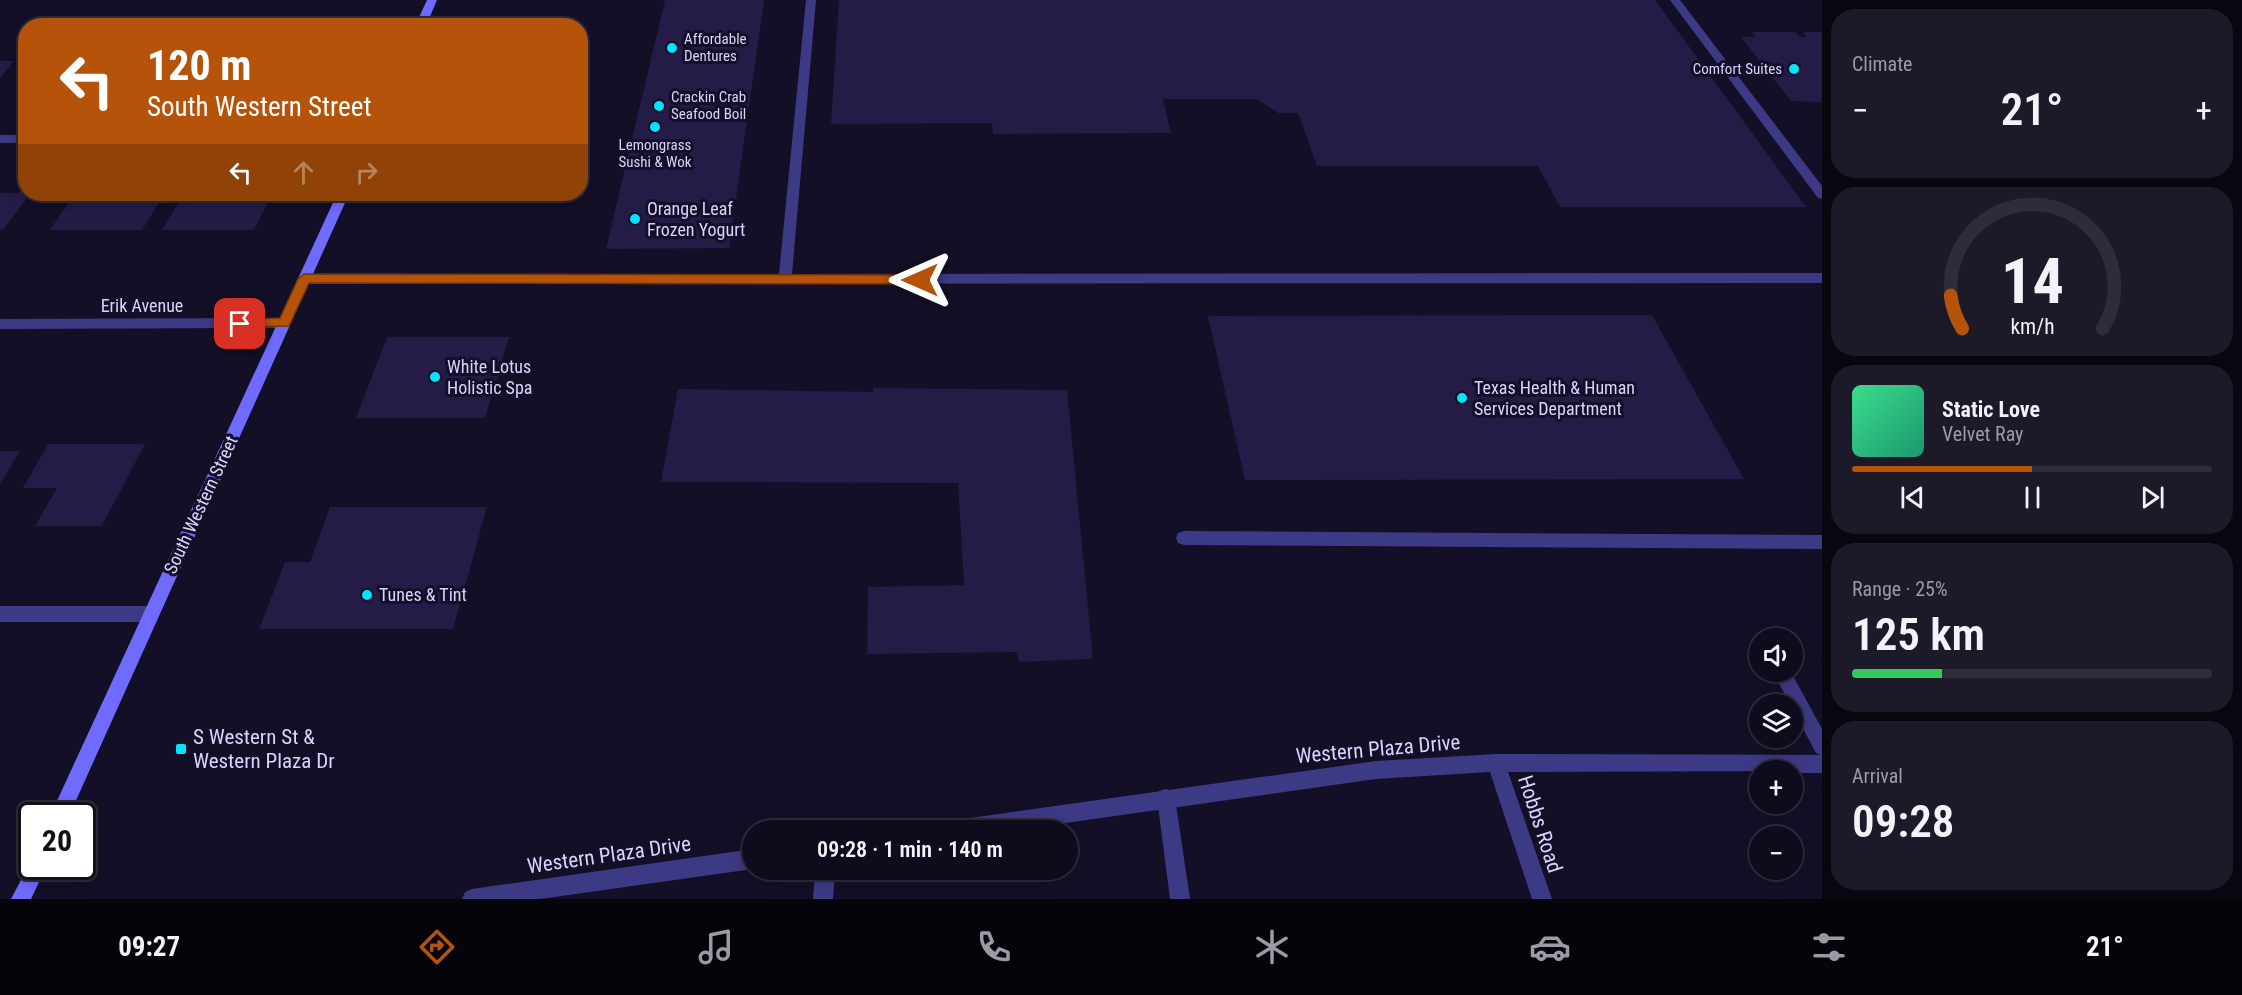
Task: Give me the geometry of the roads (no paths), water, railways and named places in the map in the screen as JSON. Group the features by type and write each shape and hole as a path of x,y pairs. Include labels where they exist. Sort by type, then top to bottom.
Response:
{"main road":[{"path":"424,18 432,0"},
{"name":"South Western Street","path":"65,802 340,201"},
{"path":"21,899 30,880"}],"street":[{"path":"785,279 811,0"},
{"path":"1675,0 1822,195"},
{"path":"0,139 18,139"},
{"path":"1808,176 1822,176"},
{"path":"304,279 1822,278"},
{"name":"Erik Avenue","path":"0,324 284,323"},
{"path":"1184,538 1822,542"},
{"path":"0,614 151,614"},
{"path":"1787,682 1822,747"},
{"name":"Western Plaza Drive","path":"1017,820 1376,770 1496,763 1822,764"},
{"name":"Hobbs Road","path":"1496,763 1542,899"},
{"path":"1166,798 1180,899"},
{"name":"Western Plaza Drive","path":"472,899 742,861"},
{"path":"823,899 824,880"}],"place":[{"name":"Affordable Dentures","path":"672,48"},
{"name":"Comfort Suites","path":"1794,69"},
{"name":"Crackin Crab Seafood Boil","path":"659,106"},
{"name":"Lemongrass Sushi & Wok","path":"655,127"},
{"name":"Orange Leaf Frozen Yogurt","path":"635,219"},
{"name":"White Lotus Holistic Spa","path":"435,377"},
{"name":"Texas Health & Human Services Department","path":"1462,398"},
{"name":"Tunes & Tint","path":"367,595"},
{"name":"S Western St & Western Plaza Dr","path":"181,749"}]}
